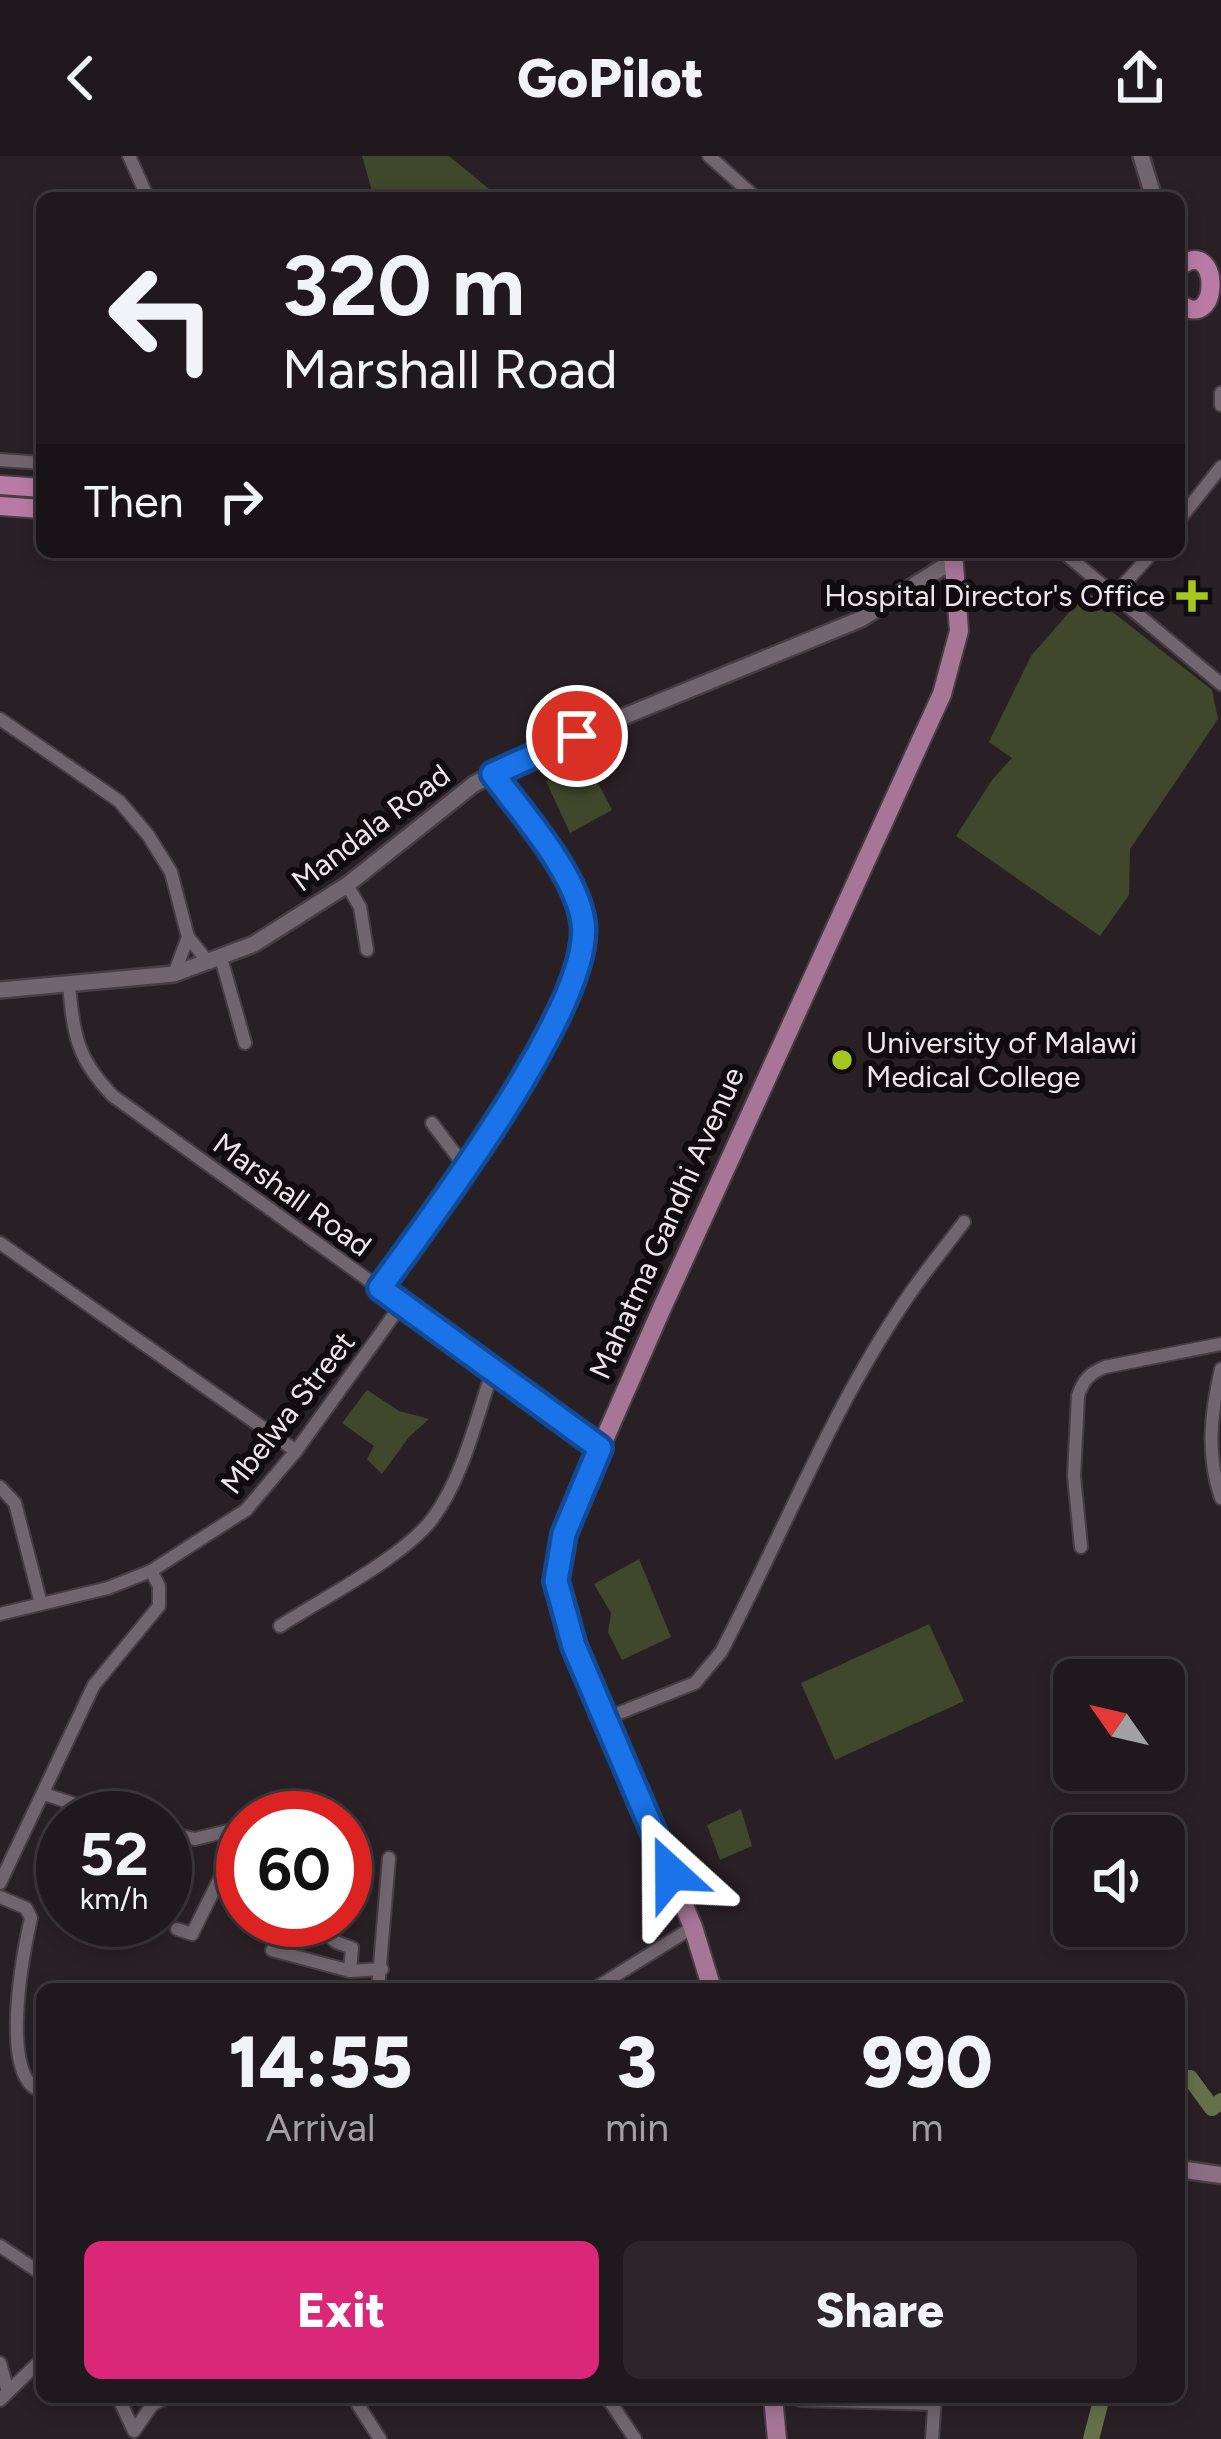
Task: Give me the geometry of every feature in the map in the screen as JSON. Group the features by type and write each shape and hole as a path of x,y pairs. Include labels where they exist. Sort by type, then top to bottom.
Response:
{"highway":[{"path":"1185,311 1210,305 1220,291 1215,269 1199,260"},
{"path":"0,485 36,488"},
{"path":"0,506 36,508"}],"main road":[{"name":"Mahatma Gandhi Avenue","path":"710,1983 693,1927 574,1646 556,1581 564,1534 942,694 959,632 954,558"},
{"path":"1185,2170 1221,2175"},
{"path":"774,2403 777,2439"}],"street":[{"path":"129,156 145,192"},
{"path":"709,156 749,192"},
{"path":"1141,156 1152,192"},
{"path":"1221,393 1221,405"},
{"path":"0,460 36,463"},
{"path":"1185,512 1221,466"},
{"name":"Mandala Road","path":"0,990 174,974 215,960 277,931 347,885 448,801 493,774 861,619 951,558"},
{"path":"1070,558 1221,684"},
{"path":"1115,594 1148,558"},
{"path":"0,719 119,801 162,854 188,938 174,974"},
{"path":"380,1288 523,1081 575,974 584,945 575,896 493,774"},
{"path":"347,885 360,907 367,950"},
{"path":"188,938 215,960 245,1043"},
{"name":"Marshall Road","path":"69,986 79,1052 88,1070 112,1096 600,1448"},
{"path":"432,1123 466,1168"},
{"path":"604,1719 695,1683 721,1652 877,1348 907,1297 964,1222"},
{"path":"0,1243 296,1450"},
{"name":"Mbelwa Street","path":"0,1614 108,1588 151,1571 246,1510 296,1450 401,1305"},
{"path":"1081,1547 1074,1476 1082,1384 1105,1367 1221,1344"},
{"path":"1221,1369 1211,1438 1221,1498"},
{"path":"280,1626 414,1539 433,1518 464,1453 493,1370"},
{"path":"0,1487 15,1504 41,1604"},
{"path":"45,1791 94,1685 159,1606 159,1586 151,1571"},
{"path":"0,1883 36,1810"},
{"path":"379,1983 389,1858"},
{"path":"192,1934 216,1886"},
{"path":"0,1897 26,1908 31,1918 4,2053 13,2077 36,2089"},
{"path":"604,1983 693,1927"},
{"path":"349,1947 350,1971"},
{"path":"272,1950 350,1971 382,1969"},
{"path":"0,2246 36,2270"},
{"path":"0,2362 4,2396"},
{"path":"4,2396 36,2365"},
{"path":"121,2403 134,2431 156,2403"},
{"path":"356,2403 380,2439"},
{"path":"611,2403 634,2439"},
{"path":"932,2439 935,2403"}],"green space":[{"path":"362,156 449,156 493,192 372,192"},
{"path":"1087,592 1212,690 1218,719 1130,849 1129,895 1100,936 956,836 1012,758 989,742 1031,656"},
{"path":"586,760 612,810 570,833 546,781"},
{"path":"367,1390 399,1411 429,1419 382,1474 367,1459 374,1446 342,1423"},
{"path":"639,1559 671,1637 622,1660 608,1632 611,1613 594,1584"},
{"path":"929,1624 964,1701 835,1760 801,1683"},
{"path":"741,1809 752,1846 720,1860 707,1825"}],"waterway":[{"path":"1185,2078 1190,2078 1212,2108 1221,2101"},
{"path":"1091,2439 1100,2403"}],"place":[{"name":"Hospital Director's Office","path":"1192,596"},
{"name":"University of Malawi Medical College","path":"842,1060"}],"route":[{"path":"577,736 493,774 575,896 584,945 575,974 523,1081 380,1288 600,1448 564,1534 556,1581 574,1646 671,1873"}]}
